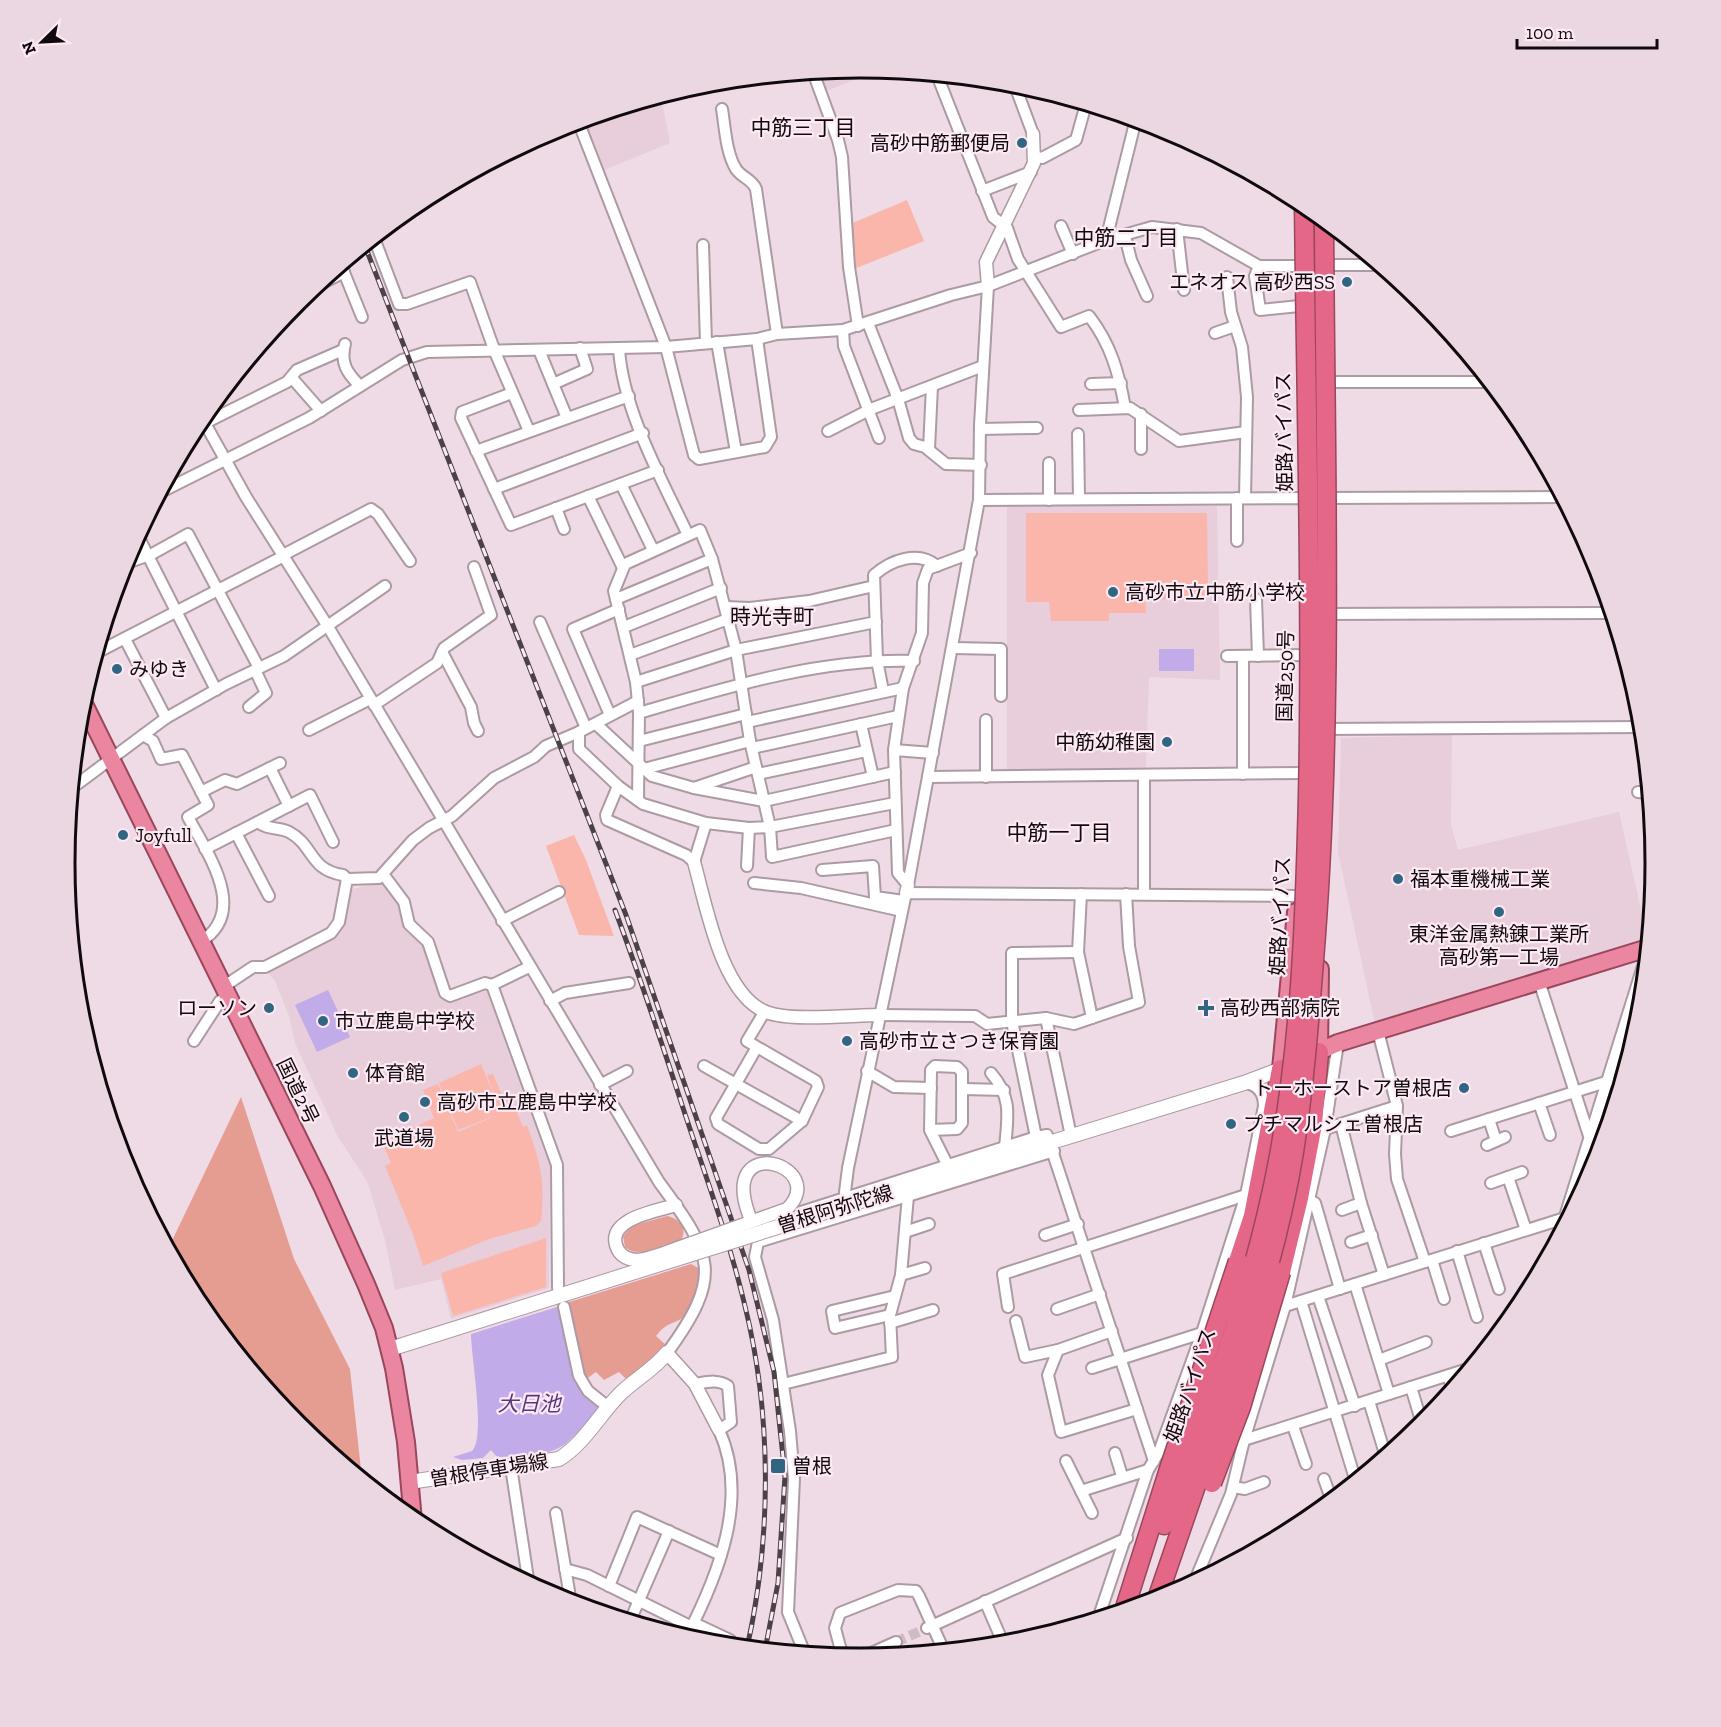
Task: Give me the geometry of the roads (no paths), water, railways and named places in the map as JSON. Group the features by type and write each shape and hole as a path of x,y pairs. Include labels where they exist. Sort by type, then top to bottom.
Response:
{"highway":[{"name":"姫路バイパス","path":"1161,1589 1180,1534 1178,1471 1254,1268 1280,1154 1291,1066 1305,915 1310,698 1304,215"},
{"name":"国道250号","path":"1281,1069 1298,896 1304,773 1306,655 1316,498 1320,382 1309,219"},
{"name":"国道250号","path":"1318,225 1309,305 1322,614 1322,729 1318,857 1321,994 1319,1052"},
{"name":"姫路バイパス","path":"1178,1471 1264,1279 1293,1154 1305,1072 1322,857 1327,717 1324,229"},
{"name":"国道2号","path":"89,715 322,1186 366,1284 390,1350 399,1396 412,1508"},
{"path":"1132,1600 1178,1471 1253,1216 1260,1152 1269,1107 1281,1069 1338,1043 1640,951"},
{"path":"1178,1471 1241,1407 1281,1272 1299,1198 1313,1124 1319,1052"}],"main road":[{"name":"曽根阿弥陀線","path":"390,1350 694,1248 1053,1147 1071,1136 1244,1083 1281,1069"},
{"name":"曽根停車場線","path":"410,1482 548,1462 568,1454 624,1390 651,1370 667,1353"}],"street":[{"path":"816,80 842,157 849,267 863,325 898,399 909,438 914,444 929,449 946,464 981,465"},
{"path":"940,83 993,217 1007,228 1012,246 1061,327 1089,316 1110,348 1121,384 1125,408"},
{"path":"852,1213 845,1192 848,1168 905,898 971,553 979,500 980,429 988,286 986,262 1031,172 1035,157 1033,134 1018,94"},
{"path":"722,109 733,164 738,172 754,184 756,189 777,334"},
{"path":"1035,157 1042,158 1076,140 1084,111"},
{"path":"1106,240 1134,128"},
{"path":"581,130 666,347 694,455 699,459 765,447 771,437 757,339"},
{"path":"982,190 1031,172"},
{"path":"1061,226 1073,254"},
{"path":"171,487 227,461 321,411 388,368 414,355 427,352 666,347 757,339 777,334 843,330 951,295 988,286 1025,269 1073,254 1106,240 1152,227 1202,233 1259,266 1369,265"},
{"path":"1177,229 1184,290"},
{"path":"1125,236 1131,260 1147,296"},
{"path":"377,245 399,304 407,304 470,282 495,352 529,431"},
{"path":"703,245 698,259 712,342 736,452"},
{"path":"1259,266 1255,276 1260,310 1309,305"},
{"path":"344,272 362,317"},
{"path":"1227,277 1235,326 1242,347 1247,397 1237,541"},
{"path":"1215,333 1235,326"},
{"path":"843,330 844,346 879,438"},
{"path":"216,415 292,378 297,370 344,347 345,369 360,386"},
{"path":"553,384 587,369 580,348"},
{"path":"619,349 629,396 658,471 687,533"},
{"path":"539,350 567,418"},
{"path":"828,431 869,410 983,366"},
{"path":"292,378 321,411"},
{"path":"1320,382 1481,382"},
{"path":"1091,384 1121,384"},
{"path":"929,449 932,386"},
{"path":"513,393 462,412 461,418 511,525 658,471"},
{"path":"476,451 629,396"},
{"path":"1079,410 1125,408 1141,414 1179,441 1246,432"},
{"path":"1141,414 1142,449"},
{"path":"980,429 1020,434 1037,428"},
{"path":"206,429 327,625 600,1085 695,1236 703,1258 706,1281 691,1320 667,1353 695,1384 719,1430 732,1466 732,1486 729,1522 721,1555 690,1630"},
{"path":"494,489 643,433"},
{"path":"1078,434 1073,447 1079,499"},
{"path":"1049,463 1049,500"},
{"path":"621,484 652,550"},
{"path":"588,496 623,568"},
{"path":"979,500 1555,497"},
{"path":"556,508 564,529"},
{"path":"106,648 371,509 378,514 410,561"},
{"path":"638,800 641,766 636,682 614,591 625,564 687,533 700,530 721,588 743,682 746,718 770,827 771,857 897,830"},
{"path":"137,559 188,534 257,669 266,693 249,707"},
{"path":"143,546 216,690"},
{"path":"905,898 898,873 894,750 903,688 922,633 923,583 928,569 971,553"},
{"path":"883,691 877,660 874,575 881,568 919,557 937,566"},
{"path":"610,715 573,629 618,604 712,559"},
{"path":"309,730 372,702 437,663 442,652 491,615 474,567"},
{"path":"80,782 166,718 284,656 385,586"},
{"path":"725,607 750,608 808,601 874,586"},
{"path":"624,627 721,588"},
{"path":"1256,599 1258,656"},
{"path":"1322,614 1605,613"},
{"path":"630,656 728,619"},
{"path":"540,622 587,728 652,776 694,788 764,801 895,772"},
{"path":"636,682 736,650 876,622"},
{"path":"125,639 166,718"},
{"path":"953,648 1001,650 1001,696"},
{"path":"442,652 471,707 478,731"},
{"path":"1227,656 1306,655"},
{"path":"1243,657 1243,774"},
{"path":"639,713 743,682 877,660 914,661"},
{"path":"639,741 903,688"},
{"path":"258,822 263,826 288,831 328,873 343,875 347,879 379,878 413,840 466,806 494,778 534,757 546,746 587,728 638,701"},
{"path":"641,766 898,716"},
{"path":"986,720 980,744 986,777"},
{"path":"861,724 873,777"},
{"path":"1322,729 1634,727"},
{"path":"587,728 579,749 618,786 638,800 706,823 749,828 770,827 895,803"},
{"path":"143,735 153,741 161,759 182,754 208,806 188,817 220,878 224,904 219,925 211,936 201,942"},
{"path":"894,750 933,753"},
{"path":"694,788 724,776 866,751"},
{"path":"201,792 225,780 237,784 275,765 289,806"},
{"path":"928,777 1304,773"},
{"path":"1144,775 1144,894"},
{"path":"618,786 606,814 607,820 686,855 693,862 732,982 765,1011 783,1016 975,1016 987,1024 1046,1018 1074,1024 1139,1002 1129,946 1126,894"},
{"path":"205,849 310,795 333,842"},
{"path":"693,862 706,823"},
{"path":"747,866 749,828"},
{"path":"236,833 260,870 268,896"},
{"path":"822,870 873,866 874,897 1081,894 1298,896"},
{"path":"383,874 404,902 409,924 428,942 445,993 450,996 485,983 492,984 529,967"},
{"path":"194,1041 226,992 253,967 265,967 331,933 339,922 347,879"},
{"path":"754,883 905,898"},
{"path":"502,921 559,892"},
{"path":"1081,894 1078,952 1092,1018"},
{"path":"1036,1137 1012,1021 1012,953 1078,952"},
{"path":"1539,981 1590,1139"},
{"path":"550,1001 566,993 629,983"},
{"path":"492,984 557,1166 558,1288"},
{"path":"1577,1185 1635,992"},
{"path":"757,1047 716,1118 718,1124 759,1149 769,1149 802,1122 818,1087 816,1081 747,1041 765,1011"},
{"path":"1046,1018 1071,1136"},
{"path":"1378,1031 1397,1106 1395,1154 1397,1179 1444,1299"},
{"path":"1198,1572 1233,1486 1244,1440 1285,1306 1325,1129 1338,1043"},
{"path":"1319,1052 1331,1088"},
{"path":"704,1066 802,1122"},
{"path":"930,1130 957,1129 963,1123 962,1072 957,1067 935,1066 931,1070 930,1130 948,1166"},
{"path":"600,1085 627,1071"},
{"path":"867,1071 894,1087 931,1088"},
{"path":"991,1073 1004,1090 1007,1121 1005,1147"},
{"path":"1450,1131 1608,1081"},
{"path":"1101,1611 1127,1538 1178,1471 1173,1414 1202,1333 1260,1152 1269,1107 1260,1091 1244,1083"},
{"path":"963,1089 1004,1090"},
{"path":"1539,1103 1550,1135"},
{"path":"1325,1129 1397,1106"},
{"path":"1489,1119 1496,1141"},
{"path":"1341,1124 1361,1203 1384,1275"},
{"path":"751,1221 847,1198 1047,1135 1086,1246 1137,1409 1178,1471"},
{"path":"758,1242 908,1196 1053,1147"},
{"path":"676,1205 623,1223 616,1236 617,1248 624,1257 636,1260 694,1248 786,1209 796,1195 796,1184 789,1170 778,1163 764,1162 748,1172 742,1189 751,1221 758,1242 755,1257 773,1320 783,1384 794,1479 788,1612 802,1646"},
{"path":"1491,1183 1522,1172"},
{"path":"1508,1177 1526,1230"},
{"path":"1009,1307 1003,1274 1246,1195"},
{"path":"783,1384 892,1357 890,1319 901,1275 908,1196"},
{"path":"1302,1255 1309,1200"},
{"path":"1309,1200 1315,1203 1340,1289"},
{"path":"1342,1210 1361,1203"},
{"path":"1285,1306 1560,1220"},
{"path":"905,1232 929,1224"},
{"path":"1045,1235 1078,1224"},
{"path":"1351,1242 1372,1235"},
{"path":"1484,1243 1499,1289"},
{"path":"1457,1251 1477,1317"},
{"path":"901,1275 925,1268"},
{"path":"1355,1284 1389,1394"},
{"path":"1057,1310 1100,1294"},
{"path":"895,1296 832,1311 835,1328 933,1310"},
{"path":"1318,1296 1355,1406"},
{"path":"1300,1302 1354,1475"},
{"path":"564,1307 579,1376 588,1391 608,1407"},
{"path":"1016,1321 1025,1357 1058,1350 1112,1331"},
{"path":"1092,1368 1202,1333"},
{"path":"1379,1360 1426,1342"},
{"path":"1058,1350 1048,1375 1057,1434 1137,1409"},
{"path":"1173,1414 1244,1440 1458,1372"},
{"path":"1448,1376 1450,1382"},
{"path":"695,1384 714,1381 728,1386 731,1422 719,1430"},
{"path":"1411,1387 1419,1415"},
{"path":"1369,1401 1384,1449"},
{"path":"1293,1426 1306,1464"},
{"path":"1114,1453 1122,1476"},
{"path":"1066,1461 1092,1514"},
{"path":"511,1467 527,1574"},
{"path":"1081,1491 1122,1476 1178,1471"},
{"path":"1324,1479 1329,1494"},
{"path":"1233,1486 1245,1489 1264,1482"},
{"path":"556,1513 569,1592"},
{"path":"609,1586 637,1517 721,1555"},
{"path":"633,1615 669,1531"},
{"path":"929,1627 1127,1538"},
{"path":"565,1569 577,1571 720,1636"},
{"path":"840,1648 835,1628 840,1612 898,1590 916,1591 929,1627 940,1644"},
{"path":"985,1601 1000,1636"},
{"path":"882,1648 896,1642"}],"water":[{"path":"1159,649 1194,649 1194,671 1159,671"},
{"name":"市立鹿島中学校","path":"328,990 350,1037 317,1052 295,1005"},
{"name":"大日池","path":"560,1306 570,1364 576,1378 600,1406 576,1434 557,1449 534,1454 497,1457 491,1450 483,1458 462,1460 453,1457 472,1451 478,1430 471,1334"}],"tunnel":[{"path":"896,1642 927,1628"}],"railway":[{"path":"367,252 626,915 749,1270 774,1372 785,1476 778,1583 766,1643"},
{"path":"615,910 725,1233 753,1344 760,1387 765,1475 761,1562 748,1640"}],"place":[{"name":"高砂中筋郵便局","path":"1022,143"},
{"name":"エネオス 高砂西SS","path":"1347,282"},
{"name":"高砂市立中筋小学校","path":"1113,592"},
{"name":"みゆき","path":"117,669"},
{"name":"中筋幼稚園","path":"1167,742"},
{"name":"Joyfull","path":"123,835"},
{"name":"福本重機械工業","path":"1398,879"},
{"name":"東洋金属熱錬工業所 高砂第一工場","path":"1499,912"},
{"name":"ローソン","path":"269,1008"},
{"name":"高砂西部病院","path":"1206,1008"},
{"name":"市立鹿島中学校","path":"323,1021"},
{"name":"高砂市立さつき保育園","path":"847,1041"},
{"name":"体育館","path":"353,1073"},
{"name":"トーホーストア曽根店","path":"1464,1088"},
{"name":"高砂市立鹿島中学校","path":"425,1102"},
{"name":"武道場","path":"404,1117"},
{"name":"プチマルシェ曽根店","path":"1231,1124"},
{"name":"曽根","path":"778,1466"}],"district":[{"name":"中筋三丁目","path":"803,127"},
{"name":"中筋二丁目","path":"1126,237"},
{"name":"時光寺町","path":"772,616"},
{"name":"中筋一丁目","path":"1059,832"}]}
